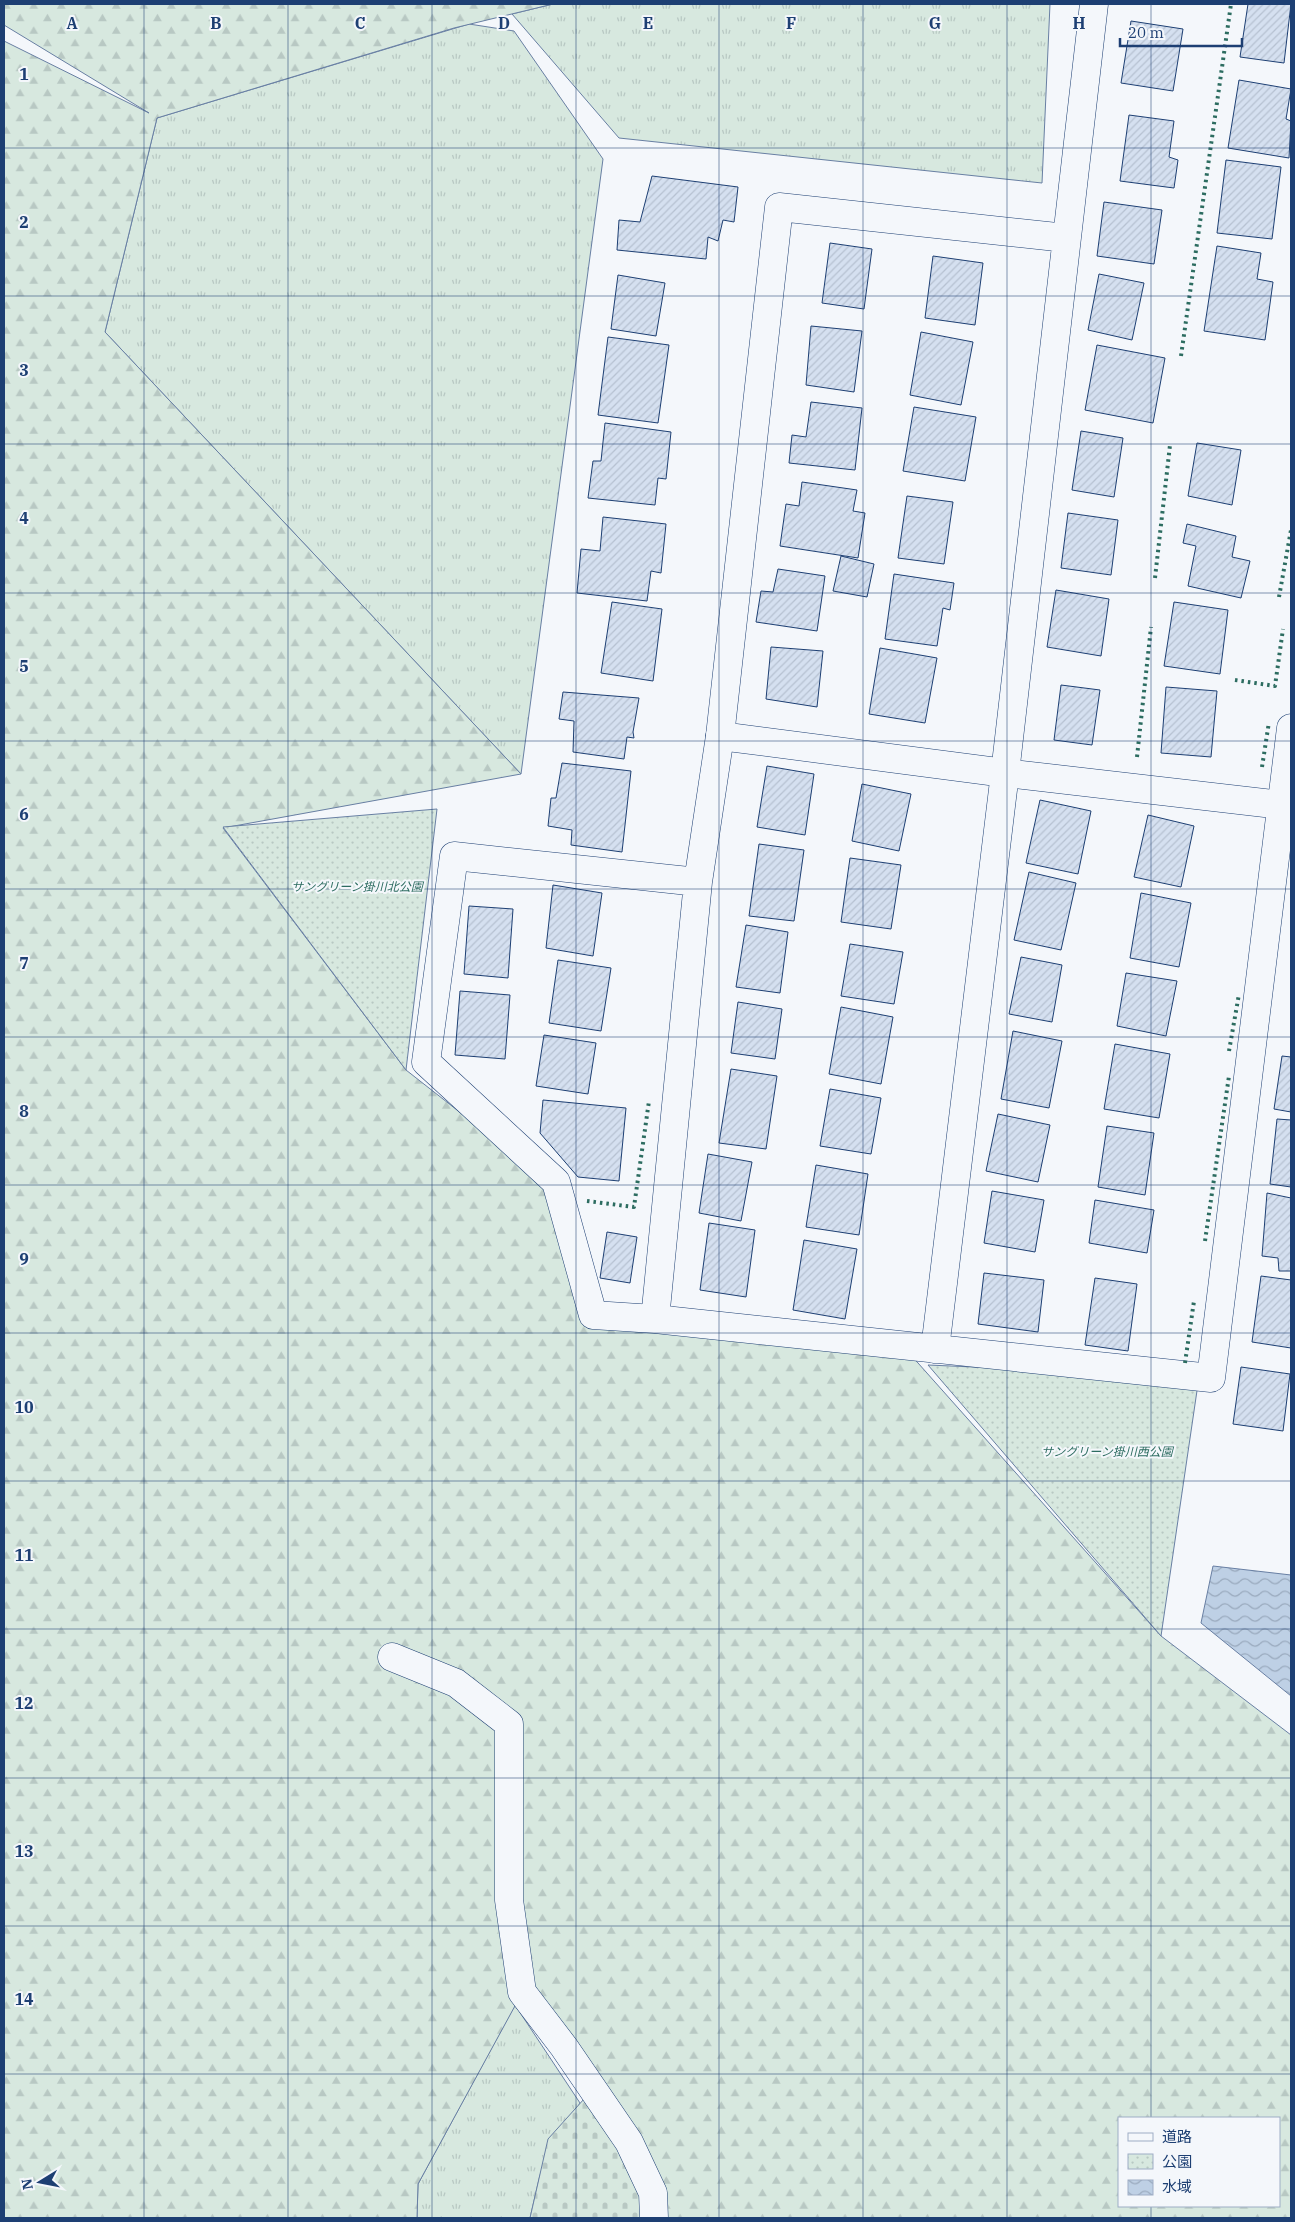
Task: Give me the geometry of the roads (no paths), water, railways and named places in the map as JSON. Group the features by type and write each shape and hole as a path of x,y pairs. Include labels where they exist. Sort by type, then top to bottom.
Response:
{"street":[{"path":"935,1349 1005,773 1094,4"},
{"path":"655,1319 698,882 720,736 779,207 1066,238"},
{"path":"698,882 454,856 426,1062 556,1182 593,1315 655,1319 1212,1378 1286,806 1291,728"},
{"path":"720,736 1005,773 1286,806"},
{"path":"392,1657 456,1683 508,1724 509,1900 522,1992 564,2047 629,2142 653,2193 654,2218"}],"water":[{"path":"1213,1566 1291,1575 1291,1696 1201,1623"}],"park label":[{"name":"サングリーン掛川北公園","path":"357,887"},
{"name":"サングリーン掛川西公園","path":"1107,1452"}]}
